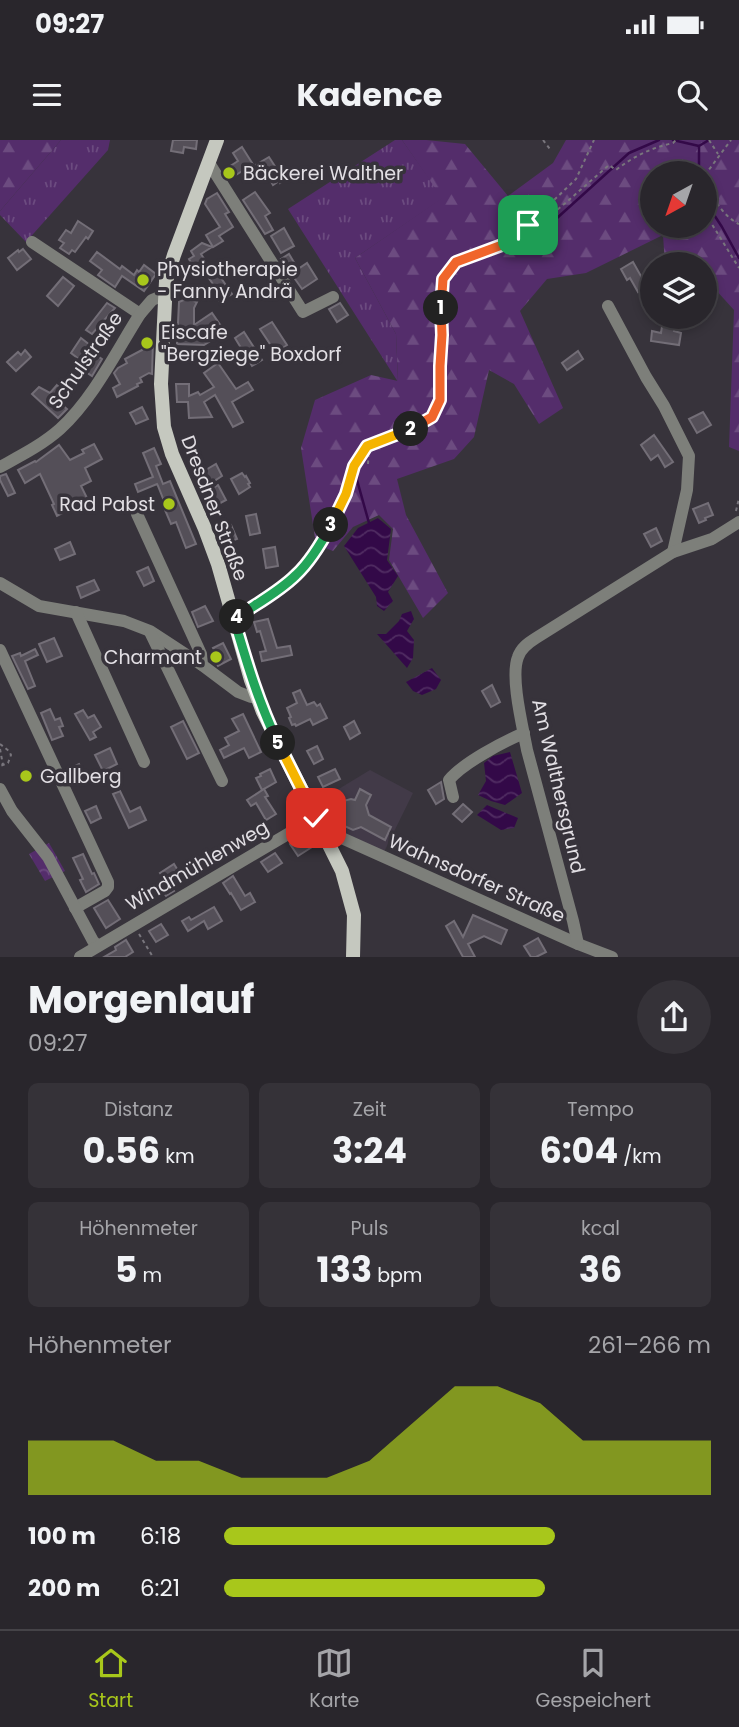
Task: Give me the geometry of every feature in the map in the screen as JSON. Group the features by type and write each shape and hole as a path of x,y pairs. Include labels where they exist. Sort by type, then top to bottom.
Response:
{"main road":[{"name":"Dresdner Straße","path":"217,140 171,262 164,295 161,384 164,427 172,454 205,529 257,697 342,871 354,915 353,957"}],"street":[{"path":"209,163 303,312 332,297"},
{"path":"32,242 140,314"},
{"name":"Schulstraße","path":"0,467 59,430 91,392 140,314 152,300 164,295"},
{"path":"608,306 689,456 679,550"},
{"path":"137,514 201,654 202,665"},
{"name":"Am Walthersgrund","path":"578,944 524,733 515,666 518,655 525,645 679,550 712,539 737,517"},
{"path":"234,619 298,574"},
{"path":"0,583 39,606 124,621 150,631 238,692 257,697"},
{"path":"76,612 144,762"},
{"path":"150,631 222,781"},
{"path":"0,650 108,882 105,891 75,908"},
{"path":"453,797 449,780 452,776 488,752 524,733"},
{"path":"0,789 12,811 48,857 98,946"},
{"name":"Windmühlenweg","path":"80,957 316,818"},
{"name":"Wahnsdorfer Straße","path":"325,835 335,835 612,957"}],"path":[{"path":"543,140 550,149"},
{"path":"521,238 528,225 576,178 594,140"},
{"path":"709,140 719,154"},
{"path":"714,161 731,140"},
{"path":"298,574 324,538 346,494 354,466 367,446 404,433 432,417 440,400 440,305 443,279 456,262 521,238 609,165 615,170 644,152 675,142"},
{"path":"718,205 739,224"},
{"path":"718,234 739,268"},
{"path":"368,464 369,445"},
{"path":"737,517 739,498"},
{"path":"0,744 11,755 10,761 2,765 0,749"},
{"path":"134,925 153,957"}],"shaded area":[{"path":"370,770 413,793 383,854 336,830 314,804"}],"green space":[{"path":"0,140 61,140 0,211"},
{"path":"61,140 110,140 108,150 26,242 0,215 0,211"},
{"path":"395,140 402,140 443,198 355,258 396,334 398,382 288,209"},
{"path":"402,140 465,144 508,196 553,163 566,140 739,140 739,451 729,447 734,310 717,291 717,252 664,252 663,238 718,238 718,161 640,161 640,238 657,238 586,273 547,279 520,311 563,408 539,424 514,384 489,370 474,437 454,459 397,479 406,515 448,593 423,618 389,560 393,529 379,515 353,527 333,551 316,544 301,448 315,400 371,375 398,381 396,334 355,258 442,198"},
{"path":"49,843 65,871 45,881 29,854"}],"water":[{"path":"378,518 391,529 387,560 398,576 388,592 393,601 384,611 377,606 376,597 344,546 358,528"},
{"path":"411,611 414,619 407,631 414,640 413,658 407,668 377,634 386,634 402,614"},
{"path":"432,668 441,680 436,689 422,695 413,691 406,682"},
{"path":"510,752 522,793 505,805 478,795 486,781 484,763 493,756"},
{"path":"487,805 518,818 514,828 501,830 477,815"}],"building":[{"path":"173,140 197,140 196,149 184,147 183,153 171,151"},
{"path":"242,147 254,166 269,157 280,174 287,171 290,176 273,185 264,169 250,179 244,170 229,179 224,170 238,161 233,153"},
{"path":"255,192 270,213 265,216 273,230 265,234 243,200"},
{"path":"217,193 229,212 225,214 233,227 219,236 223,241 213,247 206,235 220,227 205,204 207,199"},
{"path":"78,221 93,231 75,252 72,250 69,254 60,248 64,243 59,240 66,230 71,233"},
{"path":"284,228 294,246 281,253 271,236"},
{"path":"202,243 212,247 201,254 232,294 220,302 216,295 219,293 204,271 198,275 189,259 194,256 191,251"},
{"path":"23,249 31,259 17,270 8,258"},
{"path":"97,252 120,269 122,266 134,275 144,265 156,274 144,291 122,276 115,287 98,275 102,270 90,261"},
{"path":"289,254 298,269 307,263 317,279 302,289 281,259"},
{"path":"633,262 640,274 640,291 638,292 630,278 627,280 621,269"},
{"path":"63,277 74,286 58,306 47,296"},
{"path":"186,299 197,302 194,308 194,325 212,313 225,332 204,345 177,344 179,302"},
{"path":"107,303 115,308 92,334 86,330"},
{"path":"340,303 348,315 337,322 329,309"},
{"path":"272,322 287,345 276,353 260,329"},
{"path":"662,329 674,329 681,333 679,345 651,341 652,331 661,333"},
{"path":"244,332 262,360 252,366 235,338"},
{"path":"81,338 95,349 92,352 102,359 92,376 80,368 84,363 71,353"},
{"path":"143,341 153,341 152,374 140,378 142,382 137,384 138,386 117,397 113,388 120,384 114,373 127,363 125,359 142,350"},
{"path":"25,350 31,357 16,371 7,362 18,352 21,355"},
{"path":"578,351 583,359 567,370 562,363"},
{"path":"218,363 236,389 248,382 253,390 232,402 243,422 233,427 215,395 204,402 212,417 189,418 188,402 177,402 176,384 189,384 189,396 198,392 200,395 214,387 204,373"},
{"path":"57,385 69,395 61,404 67,409 58,418 32,394 39,387 50,393"},
{"path":"142,407 148,419 136,424 130,413"},
{"path":"703,412 711,425 697,433 689,419"},
{"path":"654,435 673,462 665,467 658,455 651,460 641,445"},
{"path":"94,444 102,459 85,468 91,481 81,486 88,500 57,516 40,474 25,483 18,470 36,462 59,445 70,460"},
{"path":"154,448 161,464 156,466 163,484 170,481 196,544 186,548 176,522 171,524 157,484 138,492 135,484 153,477 143,453"},
{"path":"216,464 222,476 211,483 204,471"},
{"path":"242,473 250,487 239,494 231,479"},
{"path":"6,474 15,493 8,496 0,480 0,476"},
{"path":"218,485 226,500 215,506 207,491"},
{"path":"708,503 713,515 699,523 693,509"},
{"path":"256,514 260,533 250,535 246,516"},
{"path":"231,525 237,539 226,543 220,529"},
{"path":"656,528 662,541 651,547 644,534"},
{"path":"70,542 75,554 60,560 55,549"},
{"path":"275,547 278,566 266,568 263,549"},
{"path":"148,567 154,581 144,586 137,572"},
{"path":"94,580 99,590 81,598 77,587"},
{"path":"205,606 213,621 198,627 192,612"},
{"path":"268,619 277,648 290,646 292,655 262,661 260,652 266,651 260,631 257,632 254,622"},
{"path":"54,638 62,656 47,662 39,644"},
{"path":"223,643 231,659 218,666 212,655 216,653 213,648"},
{"path":"35,649 38,655 25,661 35,686 28,689 12,656 20,653 21,656"},
{"path":"492,685 500,702 491,707 482,691"},
{"path":"300,690 307,705 314,702 317,706 320,704 327,718 313,725 310,719 296,726 292,725 287,708 297,703 293,693"},
{"path":"50,709 55,720 60,718 63,726 59,727 63,736 52,740 41,713"},
{"path":"83,710 88,718 94,715 101,727 93,732 96,737 90,740 75,714"},
{"path":"243,714 261,752 249,758 244,748 224,758 220,750 229,745 225,738 239,731 232,719"},
{"path":"183,721 199,753 187,759 171,727"},
{"path":"354,721 360,733 350,739 344,727"},
{"path":"317,746 323,759 314,764 307,751"},
{"path":"110,748 117,764 103,771 95,755"},
{"path":"79,764 84,777 71,782 66,770"},
{"path":"270,769 276,782 262,790 256,778"},
{"path":"335,769 340,779 323,787 318,777"},
{"path":"441,782 444,799 436,804 428,790"},
{"path":"264,789 268,796 265,797 276,814 266,820 256,803 251,806 247,800"},
{"path":"360,789 371,795 366,805 369,815 391,827 385,840 361,827 353,830 338,823 336,815 343,801 355,800"},
{"path":"120,791 130,812 140,807 146,820 129,828 113,794"},
{"path":"463,804 472,812 462,822 453,814"},
{"path":"96,806 101,818 91,823 85,811"},
{"path":"305,835 312,847 298,856 290,844"},
{"path":"275,853 282,863 268,872 261,862"},
{"path":"83,854 99,884 86,892 73,858"},
{"path":"174,864 182,877 170,885 174,891 166,896 160,887 167,883 160,873"},
{"path":"233,876 245,896 250,893 255,902 241,910 223,883"},
{"path":"108,900 120,919 106,928 94,908"},
{"path":"214,907 222,921 208,929 204,921 188,931 182,921 189,917 191,920"},
{"path":"473,915 507,930 501,944 484,936 468,944 475,957 463,957 446,926 454,921 463,937"},
{"path":"161,924 168,935 156,942 149,931"},
{"path":"538,938 546,952 531,957 524,946"},
{"path":"126,940 133,952 125,957 104,957 116,950 115,947"}],"waterway":[{"path":"369,523 357,480 358,466 366,451 405,437 435,419 443,403 446,335 443,305 447,280 452,272 460,266 518,245 546,228 629,153 659,140"},
{"path":"673,140 699,146"},
{"path":"699,161 699,146 709,140"},
{"path":"718,221 739,258"}],"place":[{"name":"Bäckerei Walther","path":"229,173"},
{"name":"Physiotherapie - Fanny Andrä","path":"143,280"},
{"name":"Eiscafe \"Bergziege\" Boxdorf","path":"147,343"},
{"name":"Rad Pabst","path":"169,504"},
{"name":"Charmant","path":"216,657"},
{"name":"Gallberg","path":"26,776"}],"route":[{"path":"316,818 263,712 234,619 298,574 324,538 346,494 354,466 367,446 404,433 432,417 440,400 440,305 443,279 456,262 521,238 528,225"}]}
